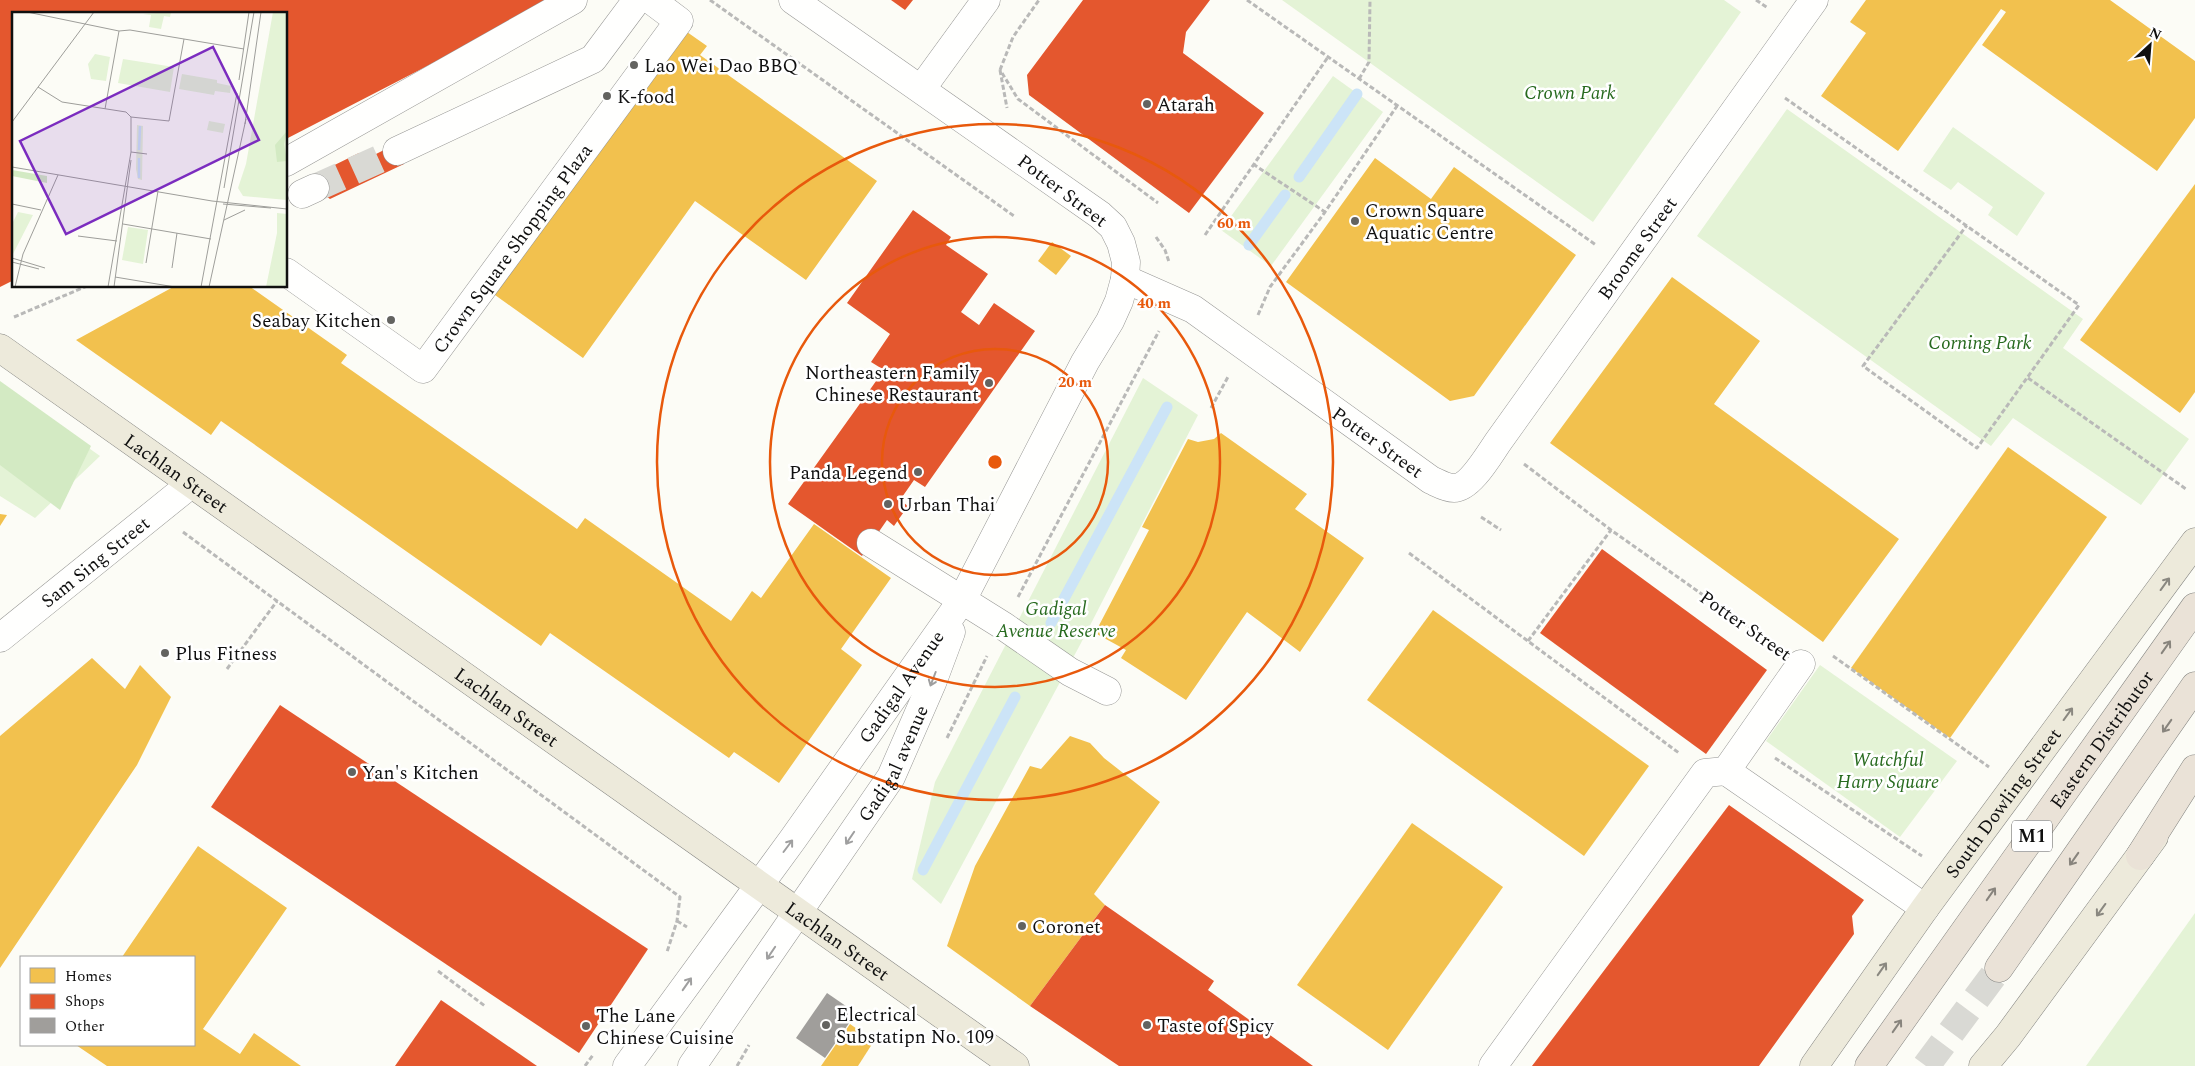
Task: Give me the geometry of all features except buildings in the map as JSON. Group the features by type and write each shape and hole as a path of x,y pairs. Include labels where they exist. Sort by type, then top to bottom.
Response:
{"highway":[{"name":"Eastern Distributor","path":"1869,1066 2195,606"},
{"name":"M1","path":"1999,968 2195,686"},
{"path":"2140,856 2195,769"}],"main road":[{"name":"Lachlan Street","path":"0,348 1014,1066"},
{"name":"South Dowling Street","path":"1814,1066 1925,908 2195,542"},
{"path":"1983,1066 2008,1036 2195,781"}],"street":[{"path":"288,161 573,0"},
{"path":"397,152 593,59 637,0"},
{"name":"Crown Square Shopping Plaza","path":"288,273 423,369 679,21 651,0"},
{"name":"Potter Street","path":"793,0 922,88 1100,215 1112,227 1122,243 1126,262 1125,279 1192,309 1431,480 1443,486 1455,488"},
{"path":"922,88 986,0"},
{"name":"Broome Street","path":"1455,488 1464,485 1474,474 1814,0"},
{"name":"Gadigal Avenue","path":"628,1066 962,600 1085,362 1110,321 1119,301 1125,279"},
{"name":"Sam Sing Street","path":"0,638 191,484"},
{"path":"871,542 1070,672 1107,691"},
{"name":"Gadigal avenue","path":"798,913 891,777 932,683 962,600"},
{"path":"1493,1066 1800,664"},
{"path":"1716,772 1925,908"},
{"path":"692,1066 798,913"}],"path":[{"path":"710,0 1014,216"},
{"path":"1040,0 1013,37 1000,70 1018,99 1158,203"},
{"path":"1247,0 1624,264"},
{"path":"1359,79 1369,62 1370,0"},
{"path":"1205,234 1328,57"},
{"path":"1782,96 1968,225 2079,305 1977,448 1863,366 1968,225"},
{"path":"1245,346 1270,287 1325,212 1397,106"},
{"path":"1253,164 1325,212"},
{"path":"11,318 82,288"},
{"path":"2028,378 2186,489"},
{"name":"Potter Street","path":"1522,463 1611,530 1800,664 1815,644 1989,767"},
{"path":"156,513 680,897 678,921"},
{"path":"1481,517 1501,530"},
{"path":"1528,641 1571,580 1611,530"},
{"path":"1409,553 1528,641 1716,772"},
{"path":"227,669 278,601"},
{"path":"1771,756 1924,858"},
{"path":"438,971 485,1006"}],"green space":[{"name":"Crown Park","path":"1282,0 1724,0 1741,12 1593,222"},
{"path":"1333,76 1383,112 1271,266 1221,230"},
{"name":"Corning Park","path":"1787,109 2083,319 2063,348 2189,439 2141,505 2013,418 1991,446 1697,236"},
{"path":"1953,127 2045,193 2017,236 1988,215 1993,207 1958,182 1951,190 1923,171"},
{"name":"Gadigal Avenue Reserve","path":"1143,378 1198,415 1081,643 941,904 912,879 935,782"},
{"path":"0,381 91,446 60,510 0,465"},
{"path":"0,385 100,456 35,518 0,496"},
{"name":"Watchful Harry Square","path":"1820,665 1957,761 1900,837 1766,741"},
{"path":"2195,913 2195,1066 2086,1066"}],"waterway":[{"path":"1299,177 1357,94"},
{"path":"1249,245 1285,195"},
{"path":"1051,623 1167,407"},
{"path":"923,870 1015,697"}],"tunnel":[{"path":"315,188 397,151"},
{"path":"1926,1066 1999,968"}],"place":[{"name":"Lao Wei Dao BBQ","path":"634,65"},
{"name":"K-food","path":"607,96"},
{"name":"Atarah","path":"1147,104"},
{"name":"Crown Square Aquatic Centre","path":"1355,221"},
{"name":"Seabay Kitchen","path":"391,320"},
{"name":"Northeastern Family Chinese Restaurant","path":"989,383"},
{"name":"Panda Legend","path":"918,472"},
{"name":"Urban Thai","path":"888,504"},
{"name":"Plus Fitness","path":"165,653"},
{"name":"Yan's Kitchen","path":"352,772"},
{"name":"Coronet","path":"1022,926"},
{"name":"Electrical Substatipn No. 109","path":"826,1025"},
{"name":"Taste of Spicy","path":"1147,1025"},
{"name":"The Lane Chinese Cuisine","path":"586,1026"}]}
